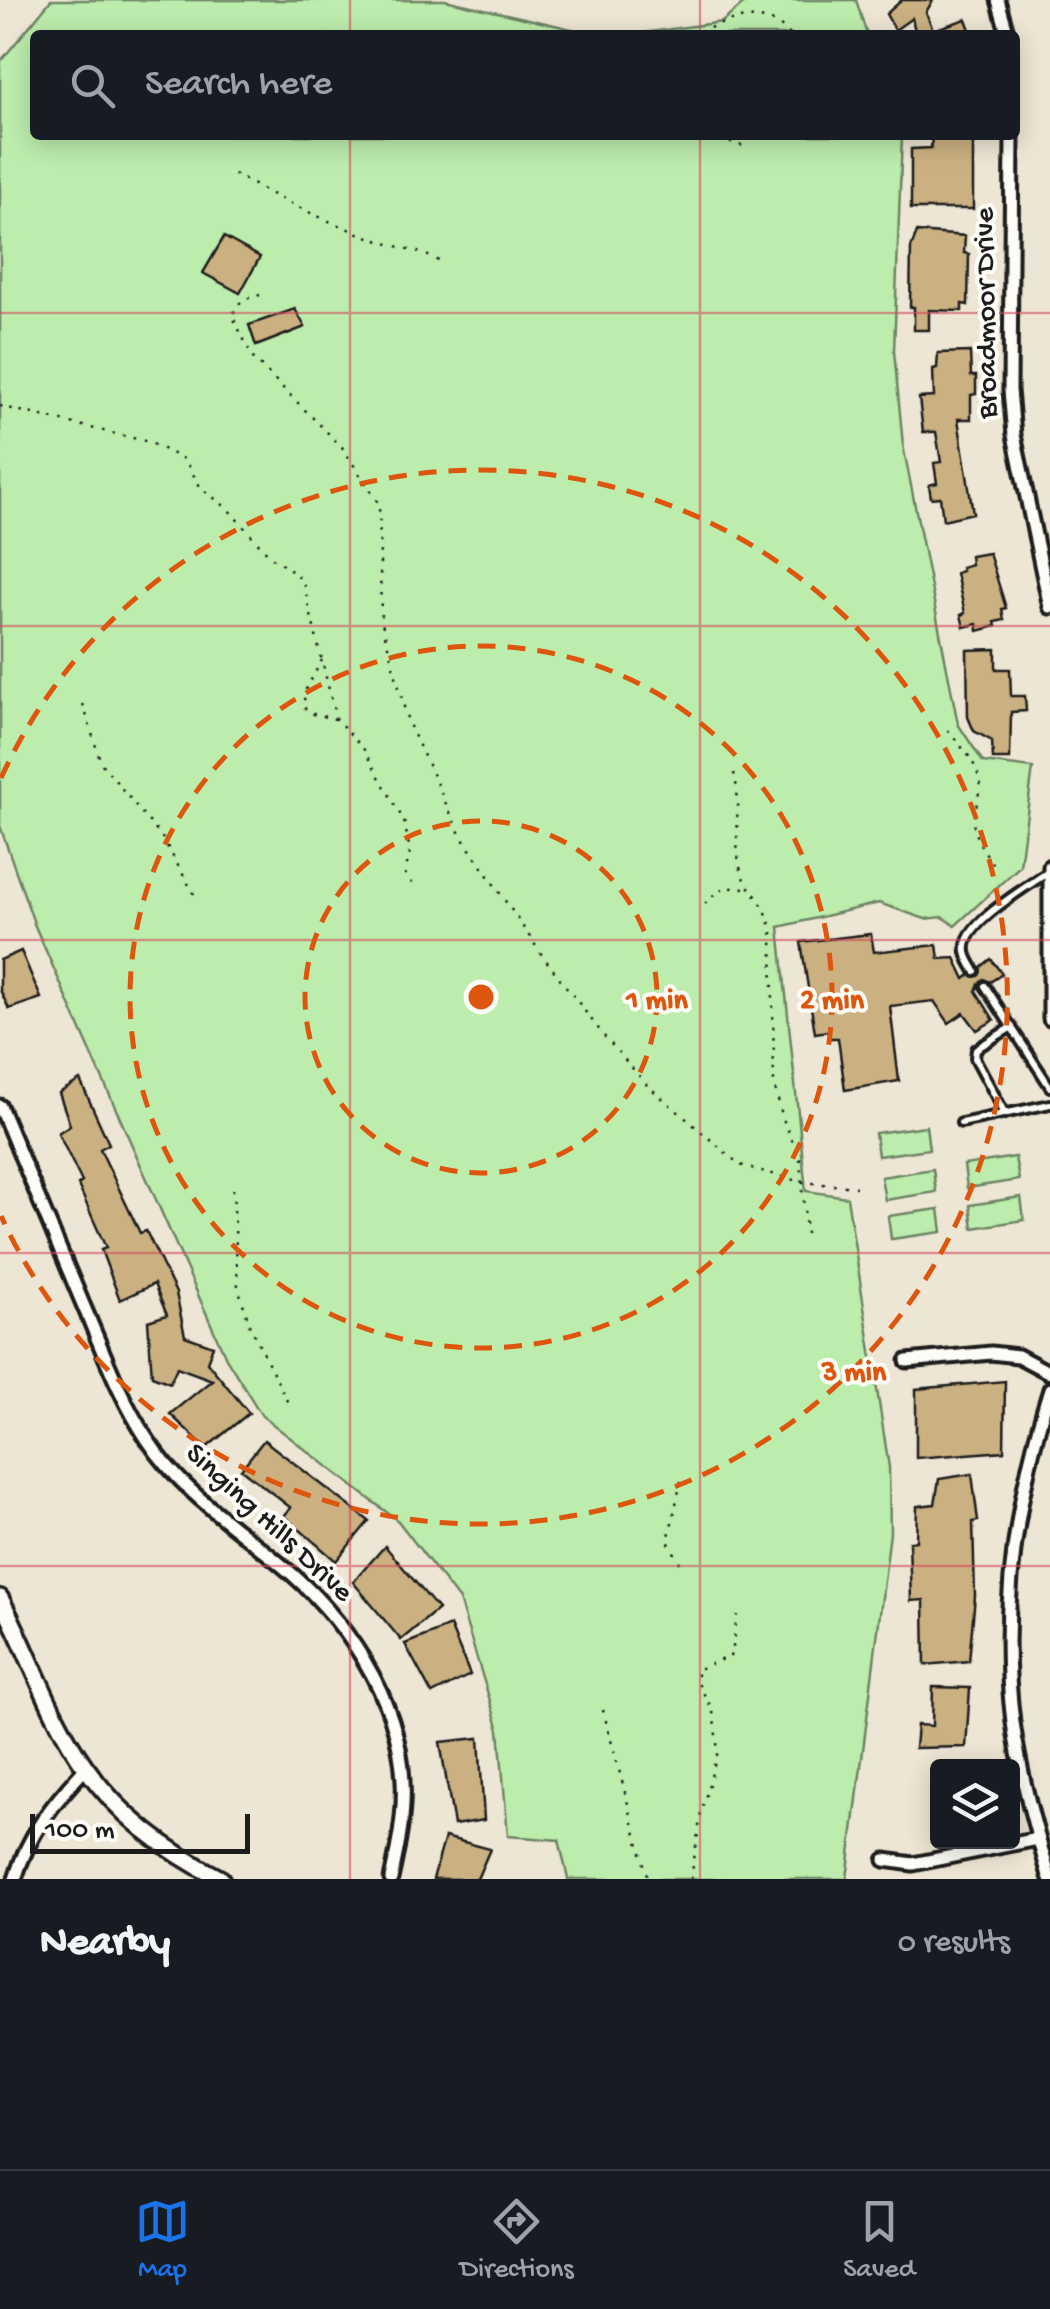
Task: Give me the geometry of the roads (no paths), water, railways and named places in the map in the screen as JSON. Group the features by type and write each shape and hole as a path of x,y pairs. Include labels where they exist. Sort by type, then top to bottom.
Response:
{"street":[{"path":"998,0 1007,30"},
{"name":"Broadmoor Drive","path":"1012,140 1010,390 1014,435 1050,607"},
{"path":"1050,869 1050,1018"},
{"name":"Singing Hills Drive","path":"0,1106 116,1381 148,1440 200,1499 318,1599 349,1638 380,1691 396,1734 403,1778 402,1815 390,1879"},
{"path":"907,1360 991,1353 1018,1356 1050,1373"},
{"path":"1050,1389 1013,1546 1008,1604 1013,1723 1050,1879"},
{"path":"0,1598 48,1700 86,1768 138,1826 165,1847 221,1879"},
{"path":"14,1879 22,1853 42,1817 86,1768"},
{"path":"886,1860 913,1864 1038,1839"}],"lane":[{"path":"975,971 966,956 967,940 976,927 1050,869"},
{"path":"985,986 1050,1087"},
{"path":"1005,1114 974,1058 976,1049 1012,1027"},
{"path":"960,1122 1050,1104"}]}
